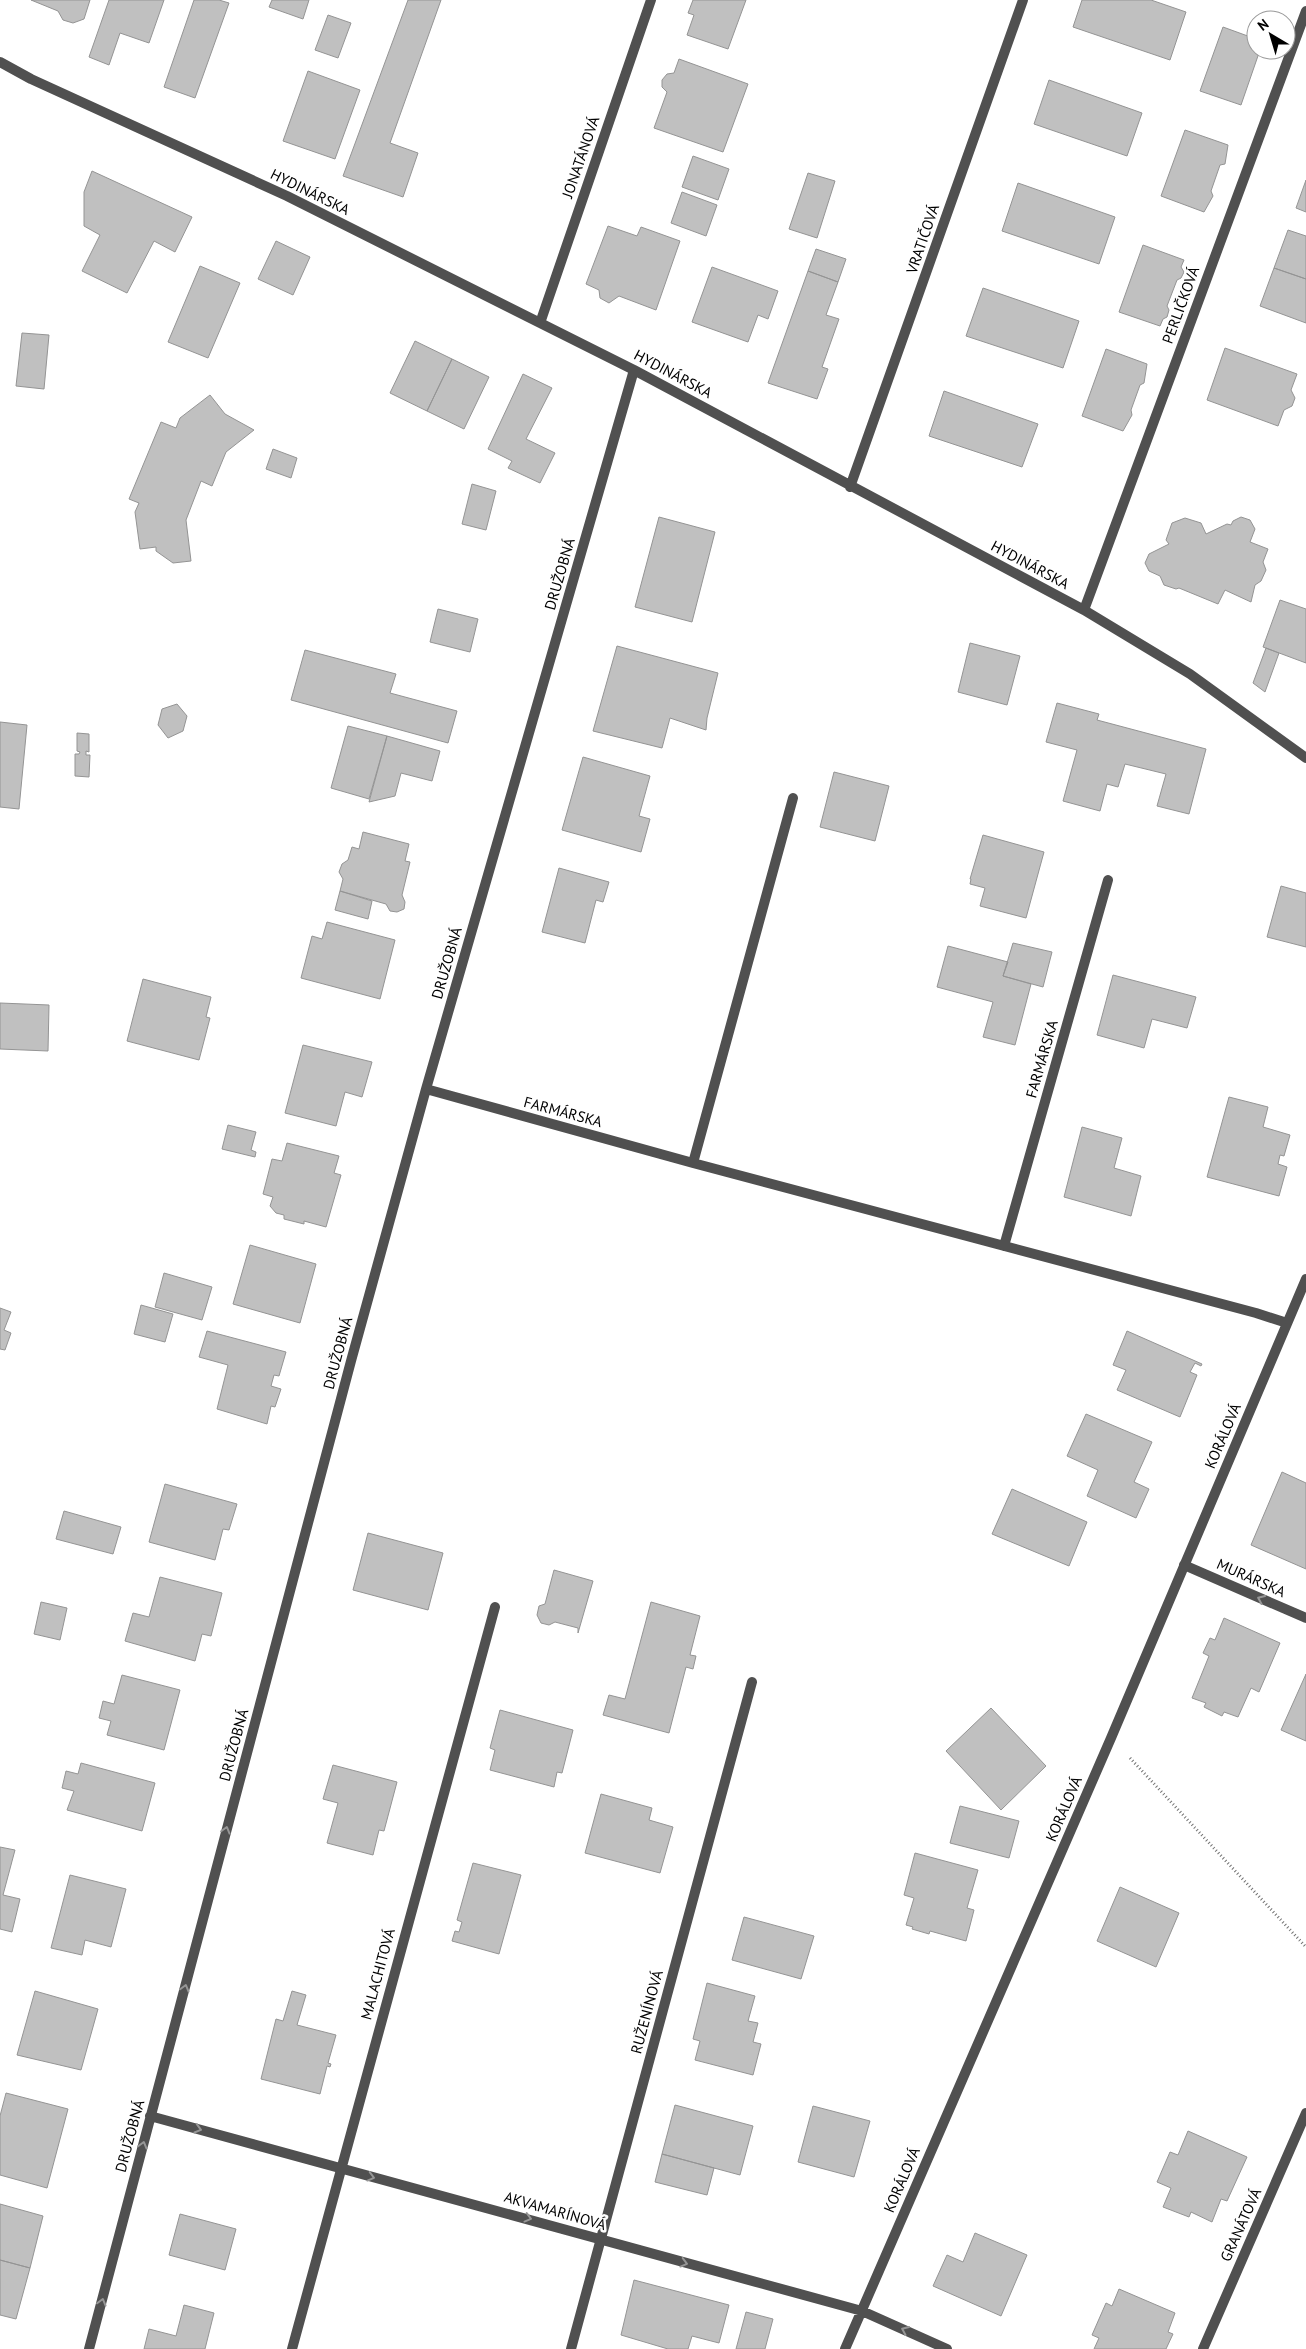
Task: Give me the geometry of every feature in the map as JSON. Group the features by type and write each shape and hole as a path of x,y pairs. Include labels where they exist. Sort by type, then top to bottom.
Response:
{"street":[{"name":"JONATÁNOVÁ","path":"540,323 651,0"},
{"name":"VRATIČOVÁ","path":"850,487 1022,0"},
{"name":"PERLIČKOVÁ","path":"1084,610 1306,11"},
{"name":"HYDINÁRSKA","path":"0,62 31,79 287,196 634,370 850,487 1084,610 1190,674 1306,758"},
{"name":"DRUŽOBNÁ","path":"90,2349 150,2116 351,1361 426,1089 634,370"},
{"path":"693,1163 793,798"},
{"name":"FARMÁRSKA","path":"1004,1246 1108,880"},
{"name":"FARMÁRSKA","path":"426,1089 693,1163 1256,1313 1287,1323"},
{"name":"KORÁLOVÁ","path":"845,2349 1110,1738 1306,1279"},
{"name":"MURÁRSKA","path":"1184,1565 1306,1618"},
{"name":"MALACHITOVÁ","path":"292,2349 495,1607"},
{"name":"RUŽENÍNOVÁ","path":"571,2349 752,1682"},
{"name":"GRANÁTOVÁ","path":"1203,2349 1306,2113"},
{"name":"AKVAMARÍNOVÁ","path":"150,2116 340,2169 601,2238 624,2247 862,2310 947,2349"}],"path":[{"path":"1110,1738 1306,1947"}],"building":[{"path":"31,0 90,0 84,19 73,23 63,20 58,11"},
{"path":"109,0 164,0 149,43 120,33 109,65 89,57"},
{"path":"194,0 219,0 229,3 195,98 164,87"},
{"path":"272,0 309,0 303,19 269,7"},
{"path":"408,0 441,0 390,143 418,153 403,197 343,176"},
{"path":"693,0 746,0 728,49 687,35 694,15 688,13"},
{"path":"1082,0 1151,0 1186,12 1170,60 1073,27"},
{"path":"328,15 351,23 338,58 315,50"},
{"path":"1223,27 1246,35 1246,60 1257,60 1241,105 1200,91"},
{"path":"679,59 748,84 723,152 654,128 667,92 662,87 662,80 667,74 674,73"},
{"path":"308,71 360,90 335,159 283,141"},
{"path":"1049,80 1142,113 1127,156 1034,124"},
{"path":"1185,130 1228,145 1225,164 1220,165 1211,191 1213,196 1204,212 1161,196"},
{"path":"693,156 729,169 718,200 682,187"},
{"path":"92,171 192,217 175,252 154,241 127,293 82,271 100,235 84,226 84,192"},
{"path":"808,173 835,181 817,238 789,229"},
{"path":"1306,180 1306,212 1296,208"},
{"path":"1018,183 1115,217 1099,264 1002,231"},
{"path":"682,192 717,205 706,236 671,223"},
{"path":"608,226 637,236 641,227 680,241 656,310 619,296 609,303 600,298 599,290 586,284"},
{"path":"1288,230 1306,236 1306,279 1274,268"},
{"path":"276,241 310,257 293,295 258,279"},
{"path":"1143,245 1184,260 1181,267 1184,272 1181,278 1177,280 1167,306 1169,310 1167,317 1163,319 1160,326 1119,312"},
{"path":"816,249 846,259 838,282 808,271"},
{"path":"200,266 240,283 208,358 168,342"},
{"path":"712,267 778,291 768,319 758,315 748,342 692,322"},
{"path":"1274,268 1306,279 1306,323 1260,306"},
{"path":"808,271 838,282 826,315 839,319 822,367 828,369 817,399 768,383"},
{"path":"983,288 1079,321 1063,368 966,336"},
{"path":"22,333 49,335 44,389 16,386"},
{"path":"415,341 452,359 427,411 390,393"},
{"path":"1225,348 1297,374 1291,390 1295,398 1292,406 1284,410 1278,426 1207,400"},
{"path":"1106,349 1147,364 1144,383 1140,385 1131,410 1132,415 1123,431 1082,416"},
{"path":"452,359 489,377 464,429 427,411"},
{"path":"523,374 552,388 526,439 555,453 540,483 508,468 512,461 488,449"},
{"path":"944,391 1038,424 1022,467 929,436"},
{"path":"210,395 225,414 254,430 226,452 212,486 201,481 186,520 191,561 173,563 156,551 156,547 140,549 135,512 139,503 129,499 161,422 176,428 180,418"},
{"path":"273,449 297,458 291,478 266,469"},
{"path":"472,484 496,491 486,530 462,524"},
{"path":"659,517 715,532 692,622 635,607"},
{"path":"1241,517 1250,520 1255,529 1250,542 1268,549 1263,562 1266,570 1261,581 1255,585 1251,602 1225,590 1218,604 1179,588 1176,589 1164,585 1160,576 1149,571 1145,563 1149,554 1169,544 1166,540 1172,523 1185,518 1201,523 1206,534 1227,524 1231,525 1233,521"},
{"path":"1280,600 1306,609 1306,663 1263,647"},
{"path":"438,609 478,619 470,652 430,642"},
{"path":"970,643 1020,656 1007,705 958,692"},
{"path":"617,646 718,673 706,730 670,718 662,748 593,731"},
{"path":"1266,648 1279,653 1265,692 1253,683"},
{"path":"305,650 396,674 390,693 457,711 448,743 291,700"},
{"path":"1057,703 1099,714 1097,720 1206,749 1189,814 1157,806 1166,774 1125,764 1118,787 1107,784 1100,811 1063,801 1077,750 1046,742"},
{"path":"177,704 187,716 183,731 168,738 158,725 162,709"},
{"path":"0,722 27,725 19,809 0,807"},
{"path":"348,726 387,736 369,799 331,788"},
{"path":"77,733 89,734 89,752 86,751 86,755 90,755 89,777 75,776 75,754 80,752 77,751"},
{"path":"387,736 440,751 432,781 401,773 395,796 369,802"},
{"path":"583,757 650,776 639,816 650,819 641,852 562,830"},
{"path":"834,772 889,786 875,841 820,827"},
{"path":"363,832 409,844 405,861 410,862 402,895 405,902 404,909 397,912 390,911 386,904 340,891 343,879 339,872 342,864 348,860 352,847 359,849"},
{"path":"983,835 1044,852 1026,918 980,906 985,888 970,884 970,879"},
{"path":"559,868 609,882 603,902 596,900 585,943 542,932"},
{"path":"1281,886 1306,893 1306,947 1267,937"},
{"path":"340,891 372,901 368,919 335,910"},
{"path":"327,922 395,940 380,999 301,978 312,936 322,939"},
{"path":"1013,943 1052,952 1043,987 1003,976"},
{"path":"948,946 1008,962 1003,976 1031,984 1015,1045 983,1037 993,1002 937,987"},
{"path":"1113,975 1196,997 1187,1028 1152,1019 1144,1048 1097,1035"},
{"path":"143,979 211,997 206,1017 210,1018 199,1060 127,1041"},
{"path":"0,1003 49,1005 48,1051 0,1049"},
{"path":"303,1045 372,1062 362,1097 345,1092 336,1126 285,1113"},
{"path":"1229,1097 1268,1107 1263,1127 1290,1135 1284,1156 1280,1155 1278,1164 1287,1167 1279,1196 1207,1177"},
{"path":"228,1125 256,1132 251,1150 256,1152 255,1157 222,1149"},
{"path":"1082,1127 1122,1138 1114,1168 1141,1176 1131,1216 1064,1197"},
{"path":"287,1143 339,1156 334,1173 341,1175 326,1227 304,1221 304,1224 284,1219 284,1215 276,1213 270,1206 273,1197 263,1194 272,1159 282,1161"},
{"path":"250,1245 316,1264 300,1323 233,1304"},
{"path":"164,1273 212,1287 202,1320 155,1307"},
{"path":"141,1305 173,1314 165,1342 134,1334"},
{"path":"0,1308 11,1312 4,1330 11,1333 5,1350 0,1349"},
{"path":"207,1331 286,1352 279,1376 274,1375 271,1386 281,1389 275,1407 271,1406 267,1424 217,1409 228,1365 199,1357"},
{"path":"1127,1331 1202,1364 1201,1366 1195,1363 1190,1372 1197,1375 1180,1417 1117,1390 1126,1370 1113,1365"},
{"path":"1086,1414 1152,1442 1134,1482 1149,1489 1136,1518 1087,1496 1098,1470 1067,1456"},
{"path":"1282,1472 1306,1483 1306,1569 1251,1545"},
{"path":"165,1484 237,1504 229,1530 223,1529 215,1560 149,1542"},
{"path":"1012,1489 1087,1522 1069,1566 992,1534"},
{"path":"64,1511 121,1527 113,1554 56,1539"},
{"path":"368,1533 443,1553 428,1610 353,1590"},
{"path":"554,1570 593,1581 578,1633 578,1628 555,1622 549,1625 541,1623 537,1615 539,1606 545,1604"},
{"path":"160,1577 222,1593 211,1636 202,1634 195,1661 125,1641 133,1613 149,1617"},
{"path":"41,1602 67,1608 60,1640 34,1634"},
{"path":"651,1602 700,1616 690,1655 696,1656 693,1669 686,1667 669,1733 603,1715 609,1695 625,1699"},
{"path":"1224,1618 1280,1643 1259,1692 1251,1688 1238,1717 1224,1712 1222,1716 1204,1707 1206,1703 1192,1698 1209,1656 1203,1653 1210,1638 1215,1640"},
{"path":"1306,1674 1306,1741 1281,1730"},
{"path":"122,1675 180,1690 164,1750 107,1735 111,1721 99,1718 103,1701 114,1704"},
{"path":"991,1708 1046,1766 1001,1810 946,1751"},
{"path":"500,1710 573,1730 562,1773 557,1772 554,1787 490,1770 495,1750 490,1748"},
{"path":"81,1763 155,1783 142,1831 67,1810 74,1791 62,1788 66,1771 78,1774"},
{"path":"333,1765 397,1782 384,1831 379,1830 373,1855 327,1843 338,1803 323,1799"},
{"path":"601,1794 652,1808 649,1820 673,1827 660,1873 585,1853"},
{"path":"960,1806 1019,1821 1009,1858 950,1843"},
{"path":"0,1847 15,1850 3,1895 20,1899 12,1932 0,1929"},
{"path":"915,1853 978,1870 967,1908 974,1910 966,1941 930,1931 929,1934 912,1929 913,1927 906,1925 914,1898 904,1895"},
{"path":"473,1863 521,1875 499,1954 452,1941 455,1931 459,1932 462,1922 457,1920"},
{"path":"70,1875 126,1889 111,1947 85,1940 82,1955 51,1948"},
{"path":"1120,1887 1179,1913 1156,1967 1097,1941"},
{"path":"744,1917 814,1936 801,1979 732,1960"},
{"path":"707,1983 755,1996 748,2021 758,2023 753,2042 761,2044 753,2075 695,2060 700,2041 693,2039"},
{"path":"35,1991 98,2009 81,2070 17,2055"},
{"path":"292,1991 306,1995 297,2025 336,2035 328,2063 331,2064 330,2067 327,2066 320,2094 261,2079 276,2019 283,2021"},
{"path":"6,2093 68,2109 47,2188 0,2175 0,2116"},
{"path":"675,2105 753,2126 740,2175 662,2154"},
{"path":"813,2106 870,2121 854,2177 798,2162"},
{"path":"1188,2131 1247,2157 1227,2201 1221,2199 1212,2222 1191,2212 1189,2217 1163,2207 1171,2188 1157,2182 1170,2152 1178,2155"},
{"path":"662,2154 714,2168 707,2195 655,2182"},
{"path":"0,2204 43,2216 30,2268 0,2260"},
{"path":"180,2214 236,2229 225,2270 169,2255"},
{"path":"975,2233 1027,2255 1001,2316 933,2286 947,2255 963,2262"},
{"path":"0,2260 30,2268 16,2319 0,2315"},
{"path":"634,2280 729,2305 719,2343 692,2336 688,2349 668,2349 621,2335"},
{"path":"1119,2289 1175,2313 1168,2332 1173,2334 1166,2349 1094,2349 1099,2338 1092,2335 1106,2303 1112,2306"},
{"path":"184,2305 214,2313 205,2349 144,2349 149,2329 176,2336"},
{"path":"746,2312 773,2319 765,2349 736,2349"}]}
